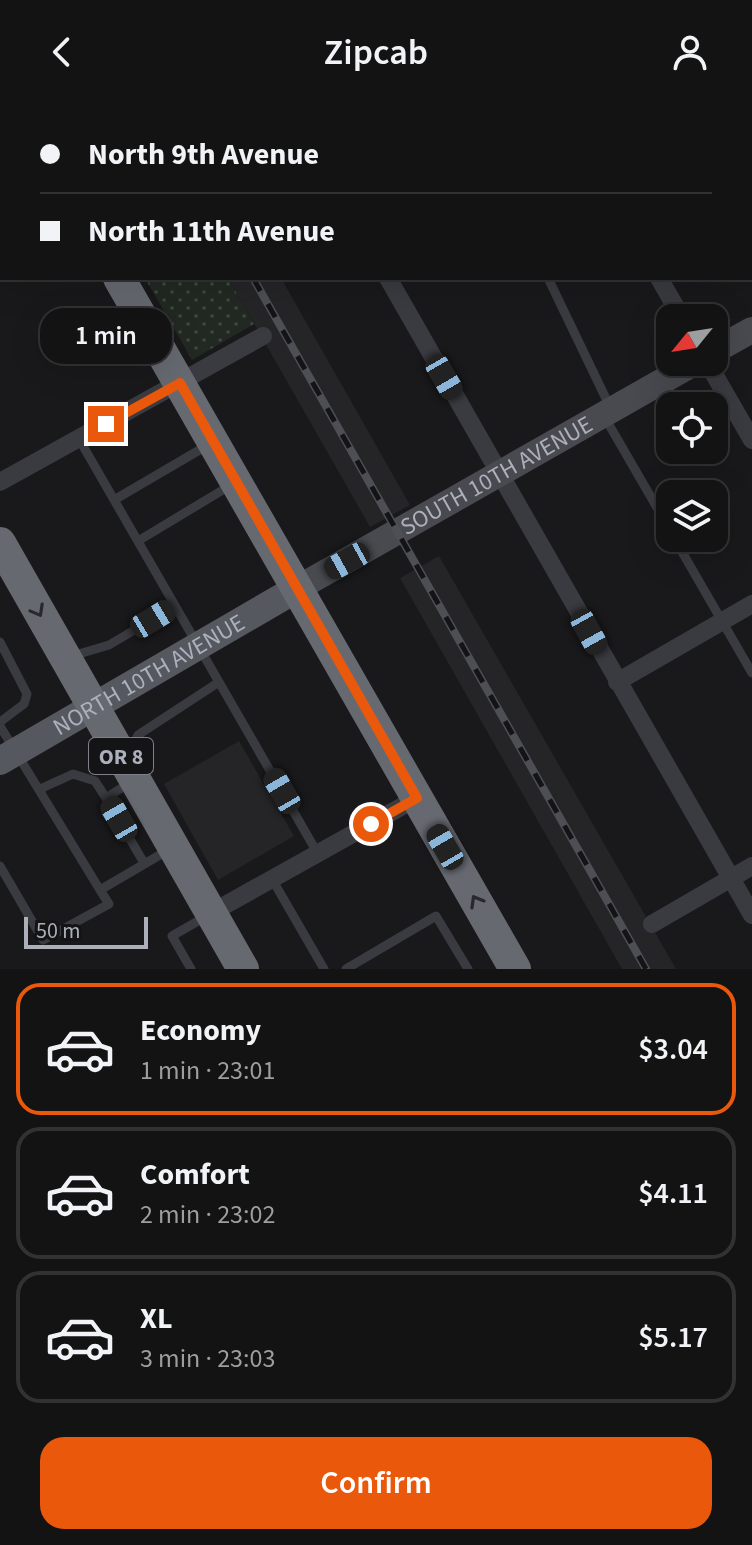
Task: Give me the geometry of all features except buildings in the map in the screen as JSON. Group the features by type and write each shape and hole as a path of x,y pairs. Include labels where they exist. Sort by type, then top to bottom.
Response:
{"highway":[{"path":"120,280 515,969"},
{"name":"OR 8","path":"0,543 243,969"}],"main road":[{"path":"728,343 752,330"},
{"name":"SOUTH 10TH AVENUE","path":"298,588 672,376"},
{"name":"NORTH 10TH AVENUE","path":"8,756 298,588"}],"street":[{"path":"389,280 752,915"},
{"path":"660,280 674,304"},
{"path":"0,482 263,336"},
{"path":"715,376 752,440"},
{"path":"617,682 752,604"},
{"path":"211,913 417,798"},
{"path":"652,924 752,866"}],"lane":[{"path":"549,280 607,413 656,504"},
{"path":"79,439 318,854"},
{"path":"114,500 214,442"},
{"path":"138,541 236,481"},
{"path":"682,552 752,673"},
{"path":"65,658 109,645 175,606"},
{"path":"0,642 27,694 24,704 0,724 8,756 40,789 109,904 43,940 0,866"},
{"path":"106,798 130,772 138,735 219,682"},
{"path":"40,789 73,774 95,781 144,863"},
{"path":"100,890 173,847"},
{"path":"272,879 324,969"},
{"path":"191,969 172,936 211,913"},
{"path":"353,967 436,916 468,969"}],"shaded area":[{"path":"146,280 229,280 254,324 192,360"},
{"path":"229,280 282,280 410,505 370,527"},
{"path":"439,556 676,969 622,969 400,578"},
{"path":"239,741 294,836 218,880 164,784"}],"railway":[{"path":"254,280 646,969"}],"route":[{"path":"106,424 180,383 417,798 371,824"}]}
